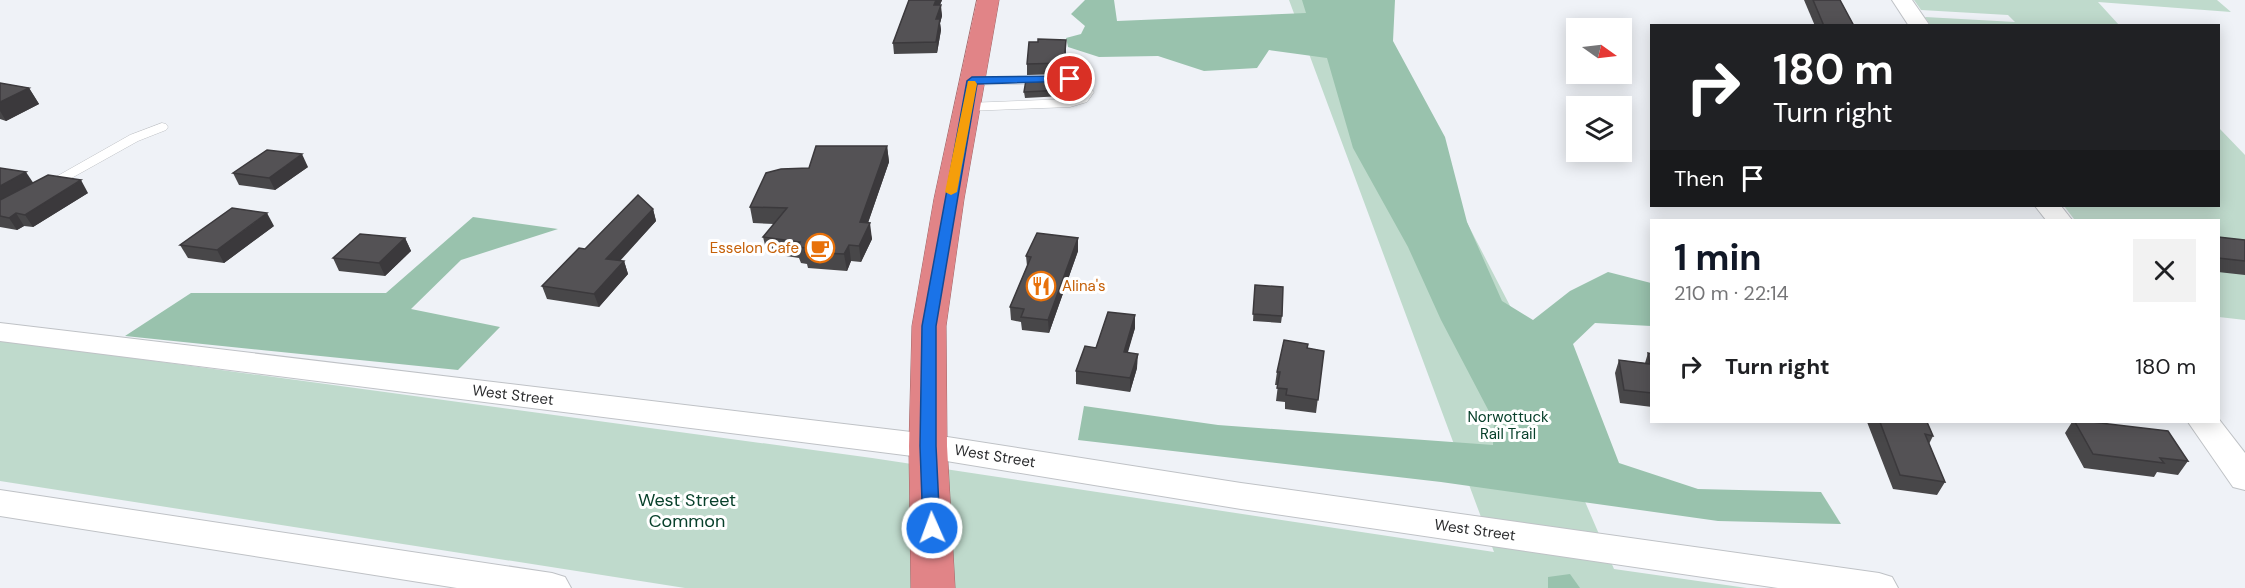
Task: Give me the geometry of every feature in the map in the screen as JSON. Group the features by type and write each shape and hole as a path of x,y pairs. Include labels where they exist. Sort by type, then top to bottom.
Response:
{"highway":[{"path":"933,588 928,446 929,326 988,0"}],"street":[{"path":"1902,0 1919,24"},
{"path":"2049,207 2058,219"},
{"name":"West Street","path":"0,332 928,446 1241,496 1880,588"},
{"path":"2205,423 2245,478"},
{"path":"0,503 552,588"}],"lane":[{"path":"967,107 1070,103 1083,99 1088,92 1080,83 1070,79 972,81"},
{"path":"28,196 134,138 162,127"}],"green space":[{"name":"Norwottuck Rail Trail","path":"1085,0 1114,0 1117,21 1306,13 1302,0 1395,0 1393,41 1445,137 1467,222 1502,301 1533,320 1570,291 1608,272 1650,283 1650,326 1595,323 1573,344 1619,463 1698,489 1821,492 1841,524 1718,521 1441,482 1078,440 1084,406 1218,425 1493,445 1494,421 1441,320 1408,247 1353,148 1327,58 1269,50 1257,68 1204,71 1158,56 1099,57 1068,47 1066,38 1081,34 1085,26 1071,14"},
{"name":"West Street Common","path":"1289,0 1358,0 1434,159 1564,410 1571,469 1614,569 1747,588 685,588 0,481 0,340 872,458 1494,552"},
{"path":"1914,0 2217,0 2231,12 2098,2 2118,24 1930,24 1925,17 2015,22 2008,15 1921,10"},
{"path":"2220,129 2245,155 2245,320 2220,317 2220,219 2074,219 2065,207 2220,207"},
{"path":"473,217 558,229 461,260 411,309 500,327 458,370 125,336 191,293 386,293"},
{"path":"1570,574 1580,588 1548,588 1548,577"}],"building":[{"path":"909,0 936,0 934,5 941,5 936,19 940,19 936,42 893,43"},
{"path":"1813,0 1840,0 1853,24 1823,24"},
{"path":"1038,39 1066,40 1064,63 1027,64 1029,42 1038,42"},
{"path":"1064,79 1063,90 1024,92 1026,80"},
{"path":"0,83 29,88 0,102"},
{"path":"816,146 887,146 860,222 870,223 859,246 849,245 844,254 805,252 807,248 797,247 800,242 763,237 787,208 750,207 766,173 781,169 809,168"},
{"path":"267,150 302,154 269,178 233,173"},
{"path":"0,168 26,172 0,186"},
{"path":"48,175 81,180 25,215 16,213 9,218 0,216 0,200"},
{"path":"638,195 653,209 606,259 624,261 594,294 542,286 579,248 585,249"},
{"path":"232,208 267,213 217,250 180,245"},
{"path":"1037,233 1078,238 1048,320 1021,317 1024,309 1010,307 1031,257 1026,256"},
{"path":"360,234 405,238 379,263 333,258"},
{"path":"2220,237 2245,240 2245,261 2220,258"},
{"path":"1255,285 1283,287 1282,316 1253,314"},
{"path":"1108,312 1135,315 1124,352 1138,354 1130,378 1076,371 1085,346 1096,348"},
{"path":"1284,340 1308,344 1307,348 1324,351 1318,400 1286,395 1287,389 1277,388 1280,372 1277,372"},
{"path":"1619,360 1650,364 1650,393 1624,390"},
{"path":"1880,423 1927,423 1933,436 1925,434 1945,482 1900,475"},
{"path":"2076,423 2100,423 2168,431 2188,461 2160,458 2164,463 2093,454"}],"slow traffic":[{"path":"951,192 971,84"}],"place":[{"name":"Esselon Cafe","path":"820,248"},
{"name":"Alina's","path":"1041,286"}],"route":[{"path":"932,528 928,446 929,326 972,81 1070,79"}]}
